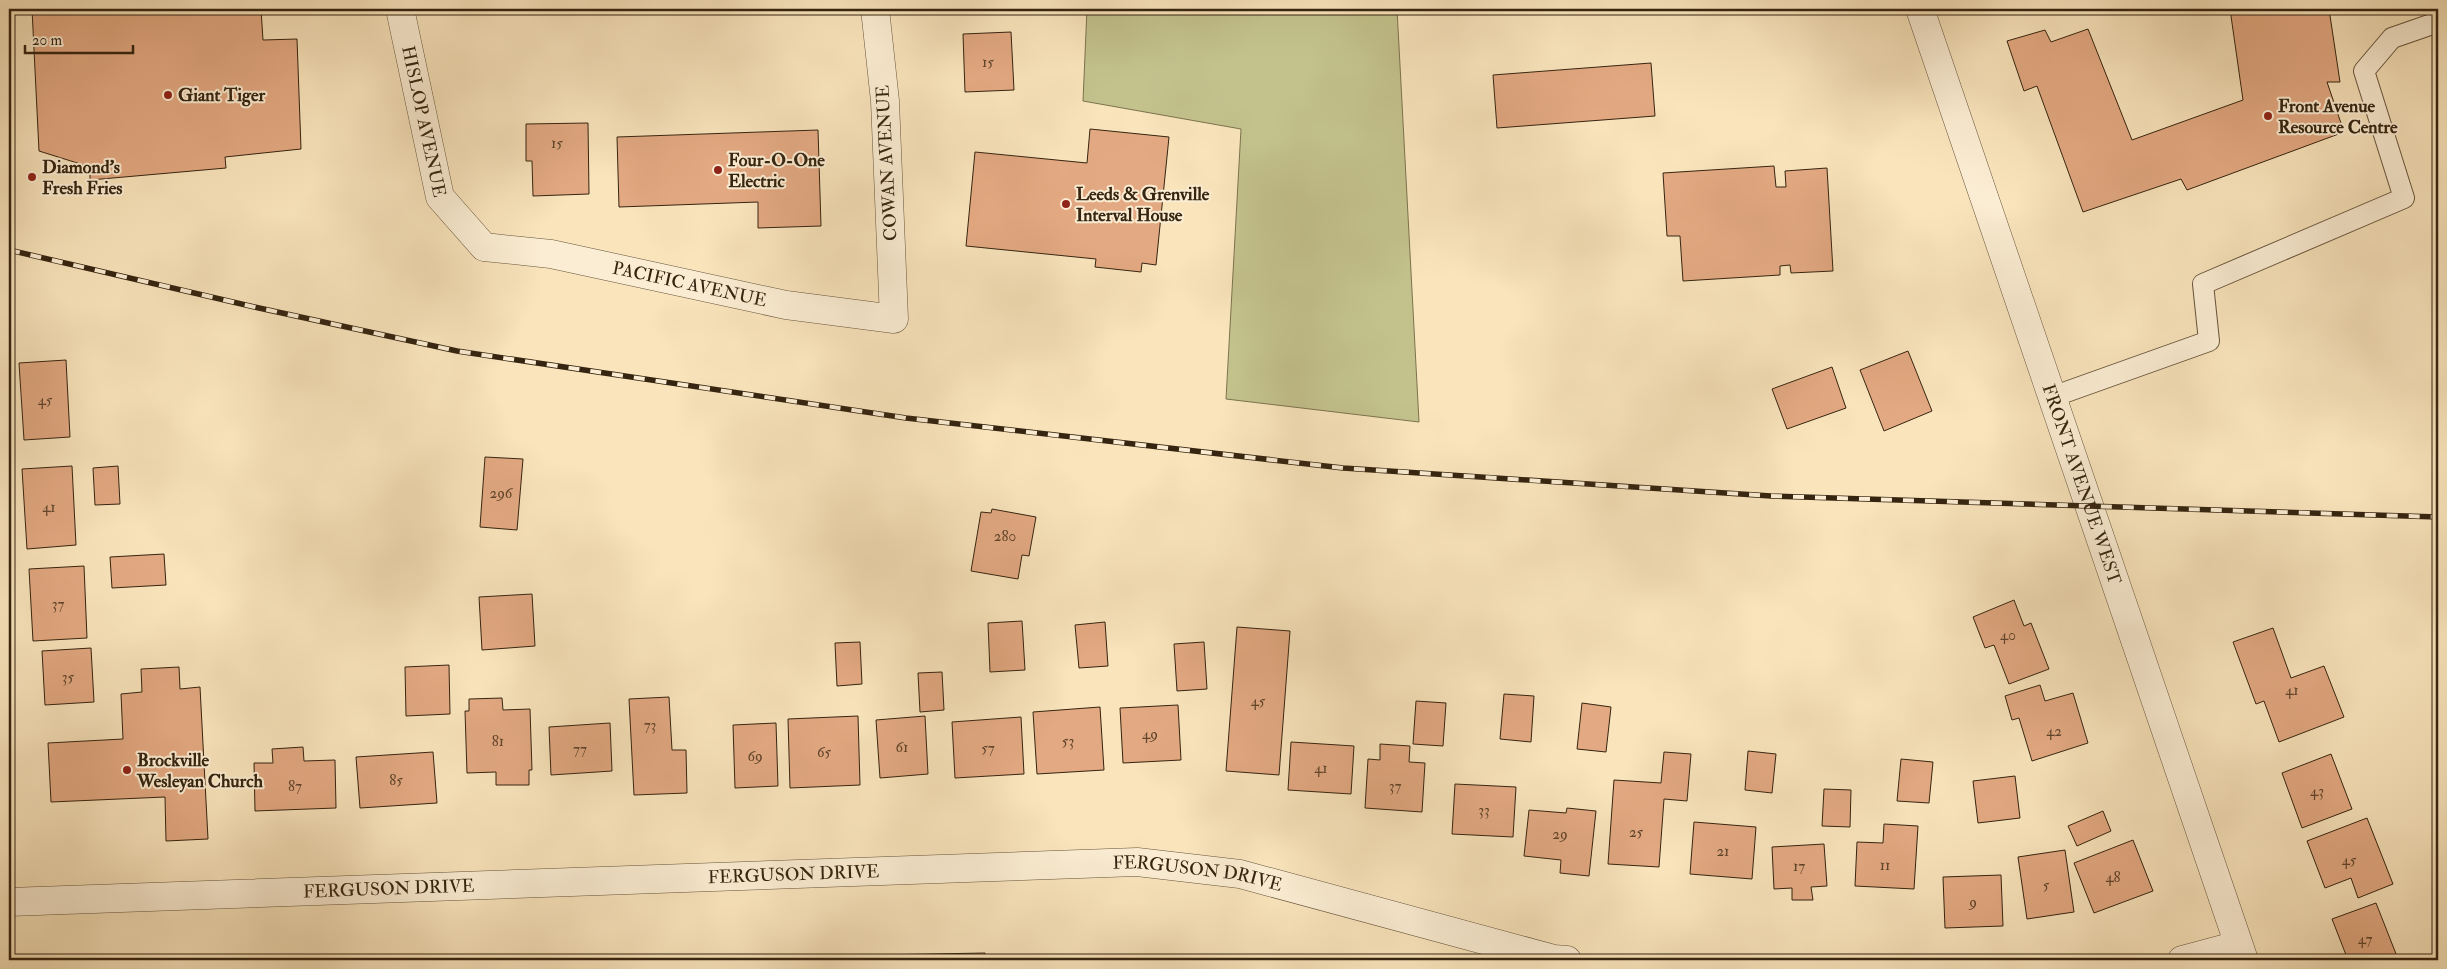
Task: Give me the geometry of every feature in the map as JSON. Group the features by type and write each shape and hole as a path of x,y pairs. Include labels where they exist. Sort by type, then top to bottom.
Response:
{"street":[{"name":"HISLOP AVENUE","path":"400,9 440,197 484,248"},
{"name":"COWAN AVENUE","path":"875,9 885,101 894,318"},
{"name":"FRONT AVENUE WEST","path":"1920,9 2241,953"},
{"name":"PACIFIC AVENUE","path":"484,248 551,254 786,305 894,318"},
{"name":"FERGUSON DRIVE","path":"9,902 1137,862 1240,874 1544,956 1567,960"},
{"path":"2182,960 2241,953"}],"lane":[{"path":"2052,396 2209,341 2203,284 2404,198 2364,71 2392,38 2438,22"}],"shaded area":[{"path":"1087,9 1397,9 1419,422 1226,399 1241,129 1083,101"}],"building":[{"name":"Giant Tiger","path":"32,9 261,9 263,40 297,39 301,149 225,157 226,168 90,180 90,167 39,151"},
{"path":"511,9 549,9 549,12 511,11"},
{"name":"Front Avenue Resource Centre","path":"2230,9 2329,9 2340,82 2327,82 2344,132 2187,190 2181,179 2083,212 2037,86 2024,91 2007,41 2045,30 2051,42 2088,29 2132,140 2243,100"},
{"path":"1011,32 1014,90 965,92 963,34"},
{"path":"1651,63 1655,116 1497,128 1493,75"},
{"path":"588,123 589,194 533,196 532,161 526,161 526,124"},
{"name":"Leeds & Grenville Interval House","path":"1090,129 1169,137 1156,265 1142,263 1141,272 1095,267 1096,259 966,246 975,152 1087,163"},
{"name":"Four-O-One Electric","path":"818,130 821,226 758,228 758,202 619,207 617,137"},
{"path":"1774,166 1776,187 1786,187 1785,171 1827,168 1833,271 1791,273 1790,265 1780,266 1780,275 1683,281 1680,236 1667,236 1663,173"},
{"path":"1908,351 1932,411 1884,431 1860,370"},
{"path":"66,360 70,437 24,440 19,363"},
{"path":"1832,367 1846,408 1787,429 1772,389"},
{"path":"485,457 523,459 517,530 480,527"},
{"path":"72,466 76,545 27,549 22,469"},
{"path":"118,466 120,504 95,505 93,468"},
{"path":"992,509 1036,517 1029,556 1022,555 1018,579 971,571 981,512 991,513"},
{"path":"164,554 166,585 112,588 110,557"},
{"path":"84,566 87,638 33,641 29,569"},
{"path":"532,594 535,646 482,650 479,597"},
{"path":"2014,600 2024,626 2031,623 2049,669 2009,684 1994,645 1985,648 1973,617"},
{"path":"1022,621 1025,670 990,672 988,623"},
{"path":"1105,622 1108,666 1079,668 1075,625"},
{"path":"1237,627 1290,631 1279,775 1226,771"},
{"path":"2273,628 2291,678 2324,666 2344,717 2279,742 2264,701 2256,704 2233,642"},
{"path":"860,642 862,684 837,686 835,643"},
{"path":"1204,642 1207,689 1177,691 1174,644"},
{"path":"91,648 94,702 45,705 42,651"},
{"path":"449,665 450,714 406,716 405,667"},
{"name":"Brockville Wesleyan Church","path":"179,667 180,689 200,687 208,839 166,841 165,797 51,802 48,743 123,739 121,694 142,692 141,669"},
{"path":"942,672 944,710 920,712 918,673"},
{"path":"2040,685 2045,701 2073,693 2088,743 2032,761 2019,718 2012,720 2005,696"},
{"path":"1504,694 1534,696 1531,742 1500,739"},
{"path":"669,697 672,750 686,750 687,793 634,795 629,699"},
{"path":"502,698 503,710 530,709 532,770 529,770 529,785 496,785 496,772 467,773 465,711 469,711 469,699"},
{"path":"1416,701 1446,703 1443,746 1413,744"},
{"path":"1582,703 1611,707 1606,752 1577,749"},
{"path":"1178,705 1181,760 1123,763 1120,708"},
{"path":"1100,707 1104,770 1037,774 1033,712"},
{"path":"858,716 860,785 790,788 788,719"},
{"path":"925,716 928,774 880,778 876,720"},
{"path":"1021,717 1024,774 955,778 952,722"},
{"path":"610,723 612,771 551,775 549,727"},
{"path":"776,723 778,786 735,788 733,725"},
{"path":"1291,742 1354,746 1351,794 1288,790"},
{"path":"1380,744 1410,746 1409,762 1425,763 1422,812 1365,808 1368,759 1380,760"},
{"path":"303,747 304,761 335,760 336,808 255,811 254,763 273,763 272,749"},
{"path":"1748,751 1776,754 1772,793 1745,790"},
{"path":"433,752 437,803 360,808 356,757"},
{"path":"1664,752 1691,754 1687,801 1664,799 1659,867 1608,864 1614,780 1661,783"},
{"path":"2331,754 2352,809 2302,828 2282,773"},
{"path":"1901,759 1933,762 1929,803 1897,801"},
{"path":"2015,776 2020,818 1978,823 1973,781"},
{"path":"1455,784 1516,787 1513,837 1452,834"},
{"path":"1824,789 1851,790 1850,827 1822,826"},
{"path":"1567,808 1596,811 1589,876 1560,873 1561,860 1524,856 1529,810 1566,813"},
{"path":"2103,811 2111,831 2077,846 2068,826"},
{"path":"2367,818 2393,884 2358,898 2351,878 2325,888 2307,841"},
{"path":"1694,822 1756,827 1752,879 1690,874"},
{"path":"1884,824 1918,826 1914,889 1855,886 1857,842 1883,843"},
{"path":"2133,840 2153,891 2094,913 2074,863"},
{"path":"1824,844 1827,886 1811,887 1813,900 1792,900 1792,888 1774,889 1772,847"},
{"path":"2065,850 2074,912 2027,919 2018,857"},
{"path":"2001,875 2003,926 1945,928 1943,877"},
{"path":"2376,903 2398,959 2348,960 2332,919"},
{"path":"985,953 985,960 878,960 878,955"},
{"path":"869,957 869,960 783,960 783,959"}],"railway":[{"path":"9,250 259,308 457,351 906,418 1343,468 1771,496 2438,517"}],"place":[{"name":"Giant Tiger","path":"168,95"},
{"name":"Front Avenue Resource Centre","path":"2268,116"},
{"name":"Four-O-One Electric","path":"718,170"},
{"name":"Diamond's Fresh Fries","path":"32,177"},
{"name":"Leeds & Grenville Interval House","path":"1066,204"},
{"name":"Brockville Wesleyan Church","path":"127,770"}]}
